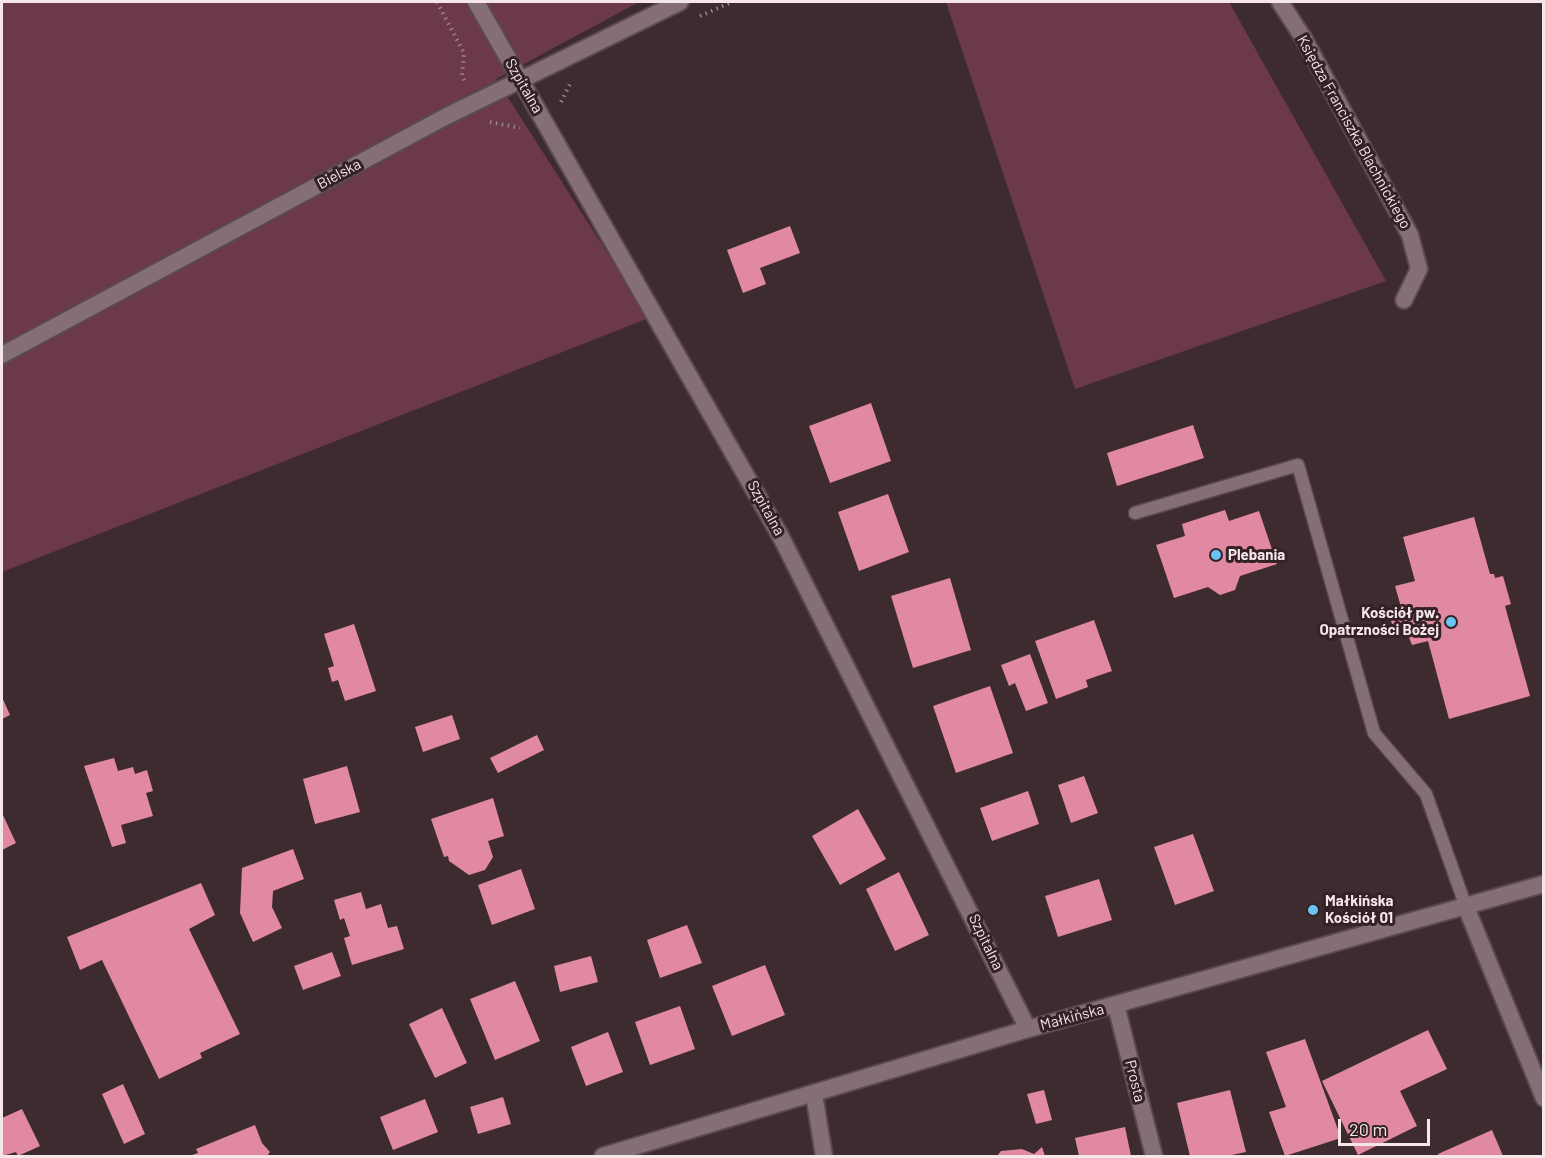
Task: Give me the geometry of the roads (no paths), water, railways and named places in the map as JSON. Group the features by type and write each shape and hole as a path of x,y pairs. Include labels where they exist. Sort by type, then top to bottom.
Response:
{"street":[{"name":"Szpitalna","path":"476,2 781,537 1028,1029"},
{"name":"Bielska","path":"2,355 434,123 680,2"},
{"name":"Księdza Franciszka Blachnickiego","path":"1280,2 1304,39 1410,235 1419,269 1404,300"},
{"name":"Małkińska","path":"603,1156 1028,1029 1544,884"},
{"path":"1466,907 1544,1098"},
{"name":"Prosta","path":"1116,1005 1154,1156"},
{"path":"814,1094 824,1156"}],"lane":[{"path":"1136,513 1298,465 1374,733 1426,794 1466,907"}],"place":[{"name":"Plebania","path":"1216,555"},
{"name":"Kościół pw. Opatrzności Bożej","path":"1451,622"},
{"name":"Małkińska Kościół 01","path":"1313,910"}]}
